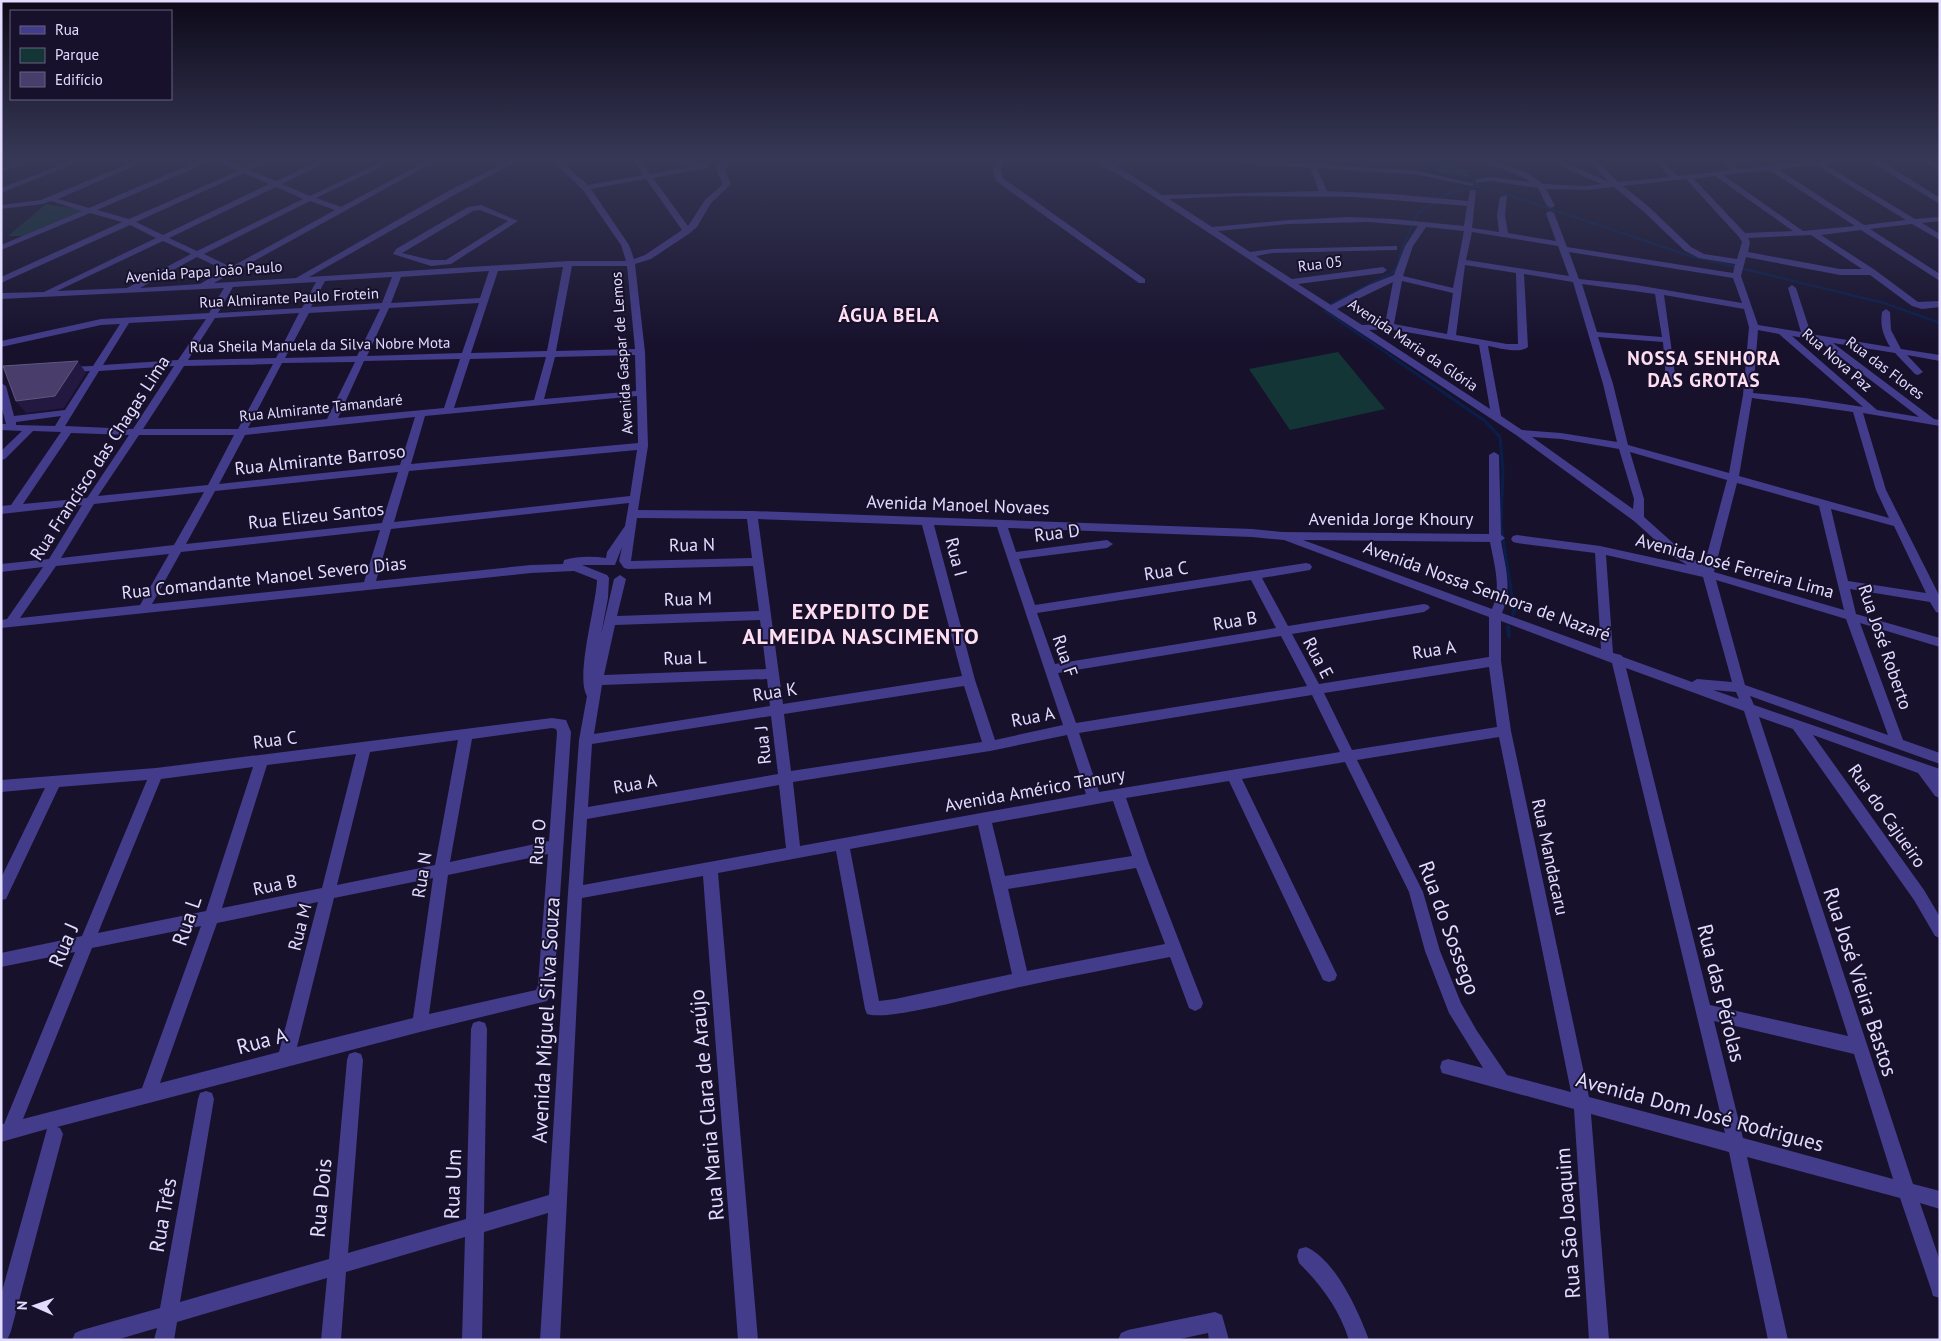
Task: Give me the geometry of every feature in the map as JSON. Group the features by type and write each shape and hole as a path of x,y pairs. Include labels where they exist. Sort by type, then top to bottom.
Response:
{"street":[{"path":"1,248 69,220"},
{"path":"122,220 163,237 230,270"},
{"path":"1,280 135,220"},
{"path":"43,295 201,220"},
{"path":"127,292 265,220"},
{"path":"202,286 323,220"},
{"path":"298,280 404,220"},
{"path":"455,220 397,254 434,264 448,262 513,220"},
{"name":"Avenida Gaspar de Lemos","path":"607,220 624,245 631,263 640,352 643,446 631,517 626,563"},
{"path":"679,220 687,231"},
{"path":"631,263 648,257 687,231 697,220"},
{"path":"1056,220 1142,281"},
{"name":"Avenida Maria da Glória","path":"1194,220 1497,420 1520,433 1638,518 1678,554 1708,574"},
{"path":"1210,230 1293,222 1362,220 1402,222 1504,235 1563,246 1739,266 1872,272"},
{"path":"1451,336 1460,262 1469,220"},
{"path":"1502,220 1504,235"},
{"path":"1554,220 1608,384 1623,447 1639,499 1638,518"},
{"path":"1658,220 1693,252 1739,266"},
{"path":"1708,574 1733,478 1748,395 1754,327 1739,266 1746,242 1728,220"},
{"path":"1781,220 1802,234"},
{"path":"1851,220 1940,278"},
{"path":"1909,220 1940,238"},
{"path":"1743,236 1802,234 1935,220"},
{"path":"1389,326 1397,277 1420,225"},
{"path":"1812,233 1918,305 1940,304"},
{"path":"1,240 21,240"},
{"path":"1248,255 1272,251 1394,248"},
{"path":"409,274 424,262"},
{"path":"1460,262 1748,307"},
{"name":"Avenida Papa João Paulo","path":"1,296 127,292 568,264 631,263"},
{"path":"539,402 551,354 568,264"},
{"path":"448,411 494,269"},
{"name":"Rua 05","path":"1291,282 1383,270"},
{"path":"1360,328 1389,326 1515,348 1523,347 1520,271"},
{"path":"331,422 385,306 397,275"},
{"path":"1331,309 1372,287 1397,277 1457,291"},
{"path":"144,608 211,489 322,279"},
{"name":"Rua Francisco das Chagas Lima","path":"6,623 53,562 90,501 212,316 230,284"},
{"path":"1792,288 1808,336"},
{"path":"1659,292 1667,340 1671,381"},
{"name":"Rua Almirante Paulo Frotein","path":"1,344 94,322 484,300"},
{"path":"1886,312 1887,329 1896,351 1918,372"},
{"path":"14,509 63,429 69,412 95,368 126,321"},
{"path":"1754,327 1940,358"},
{"name":"Rua Nova Paz","path":"1782,331 1874,412"},
{"path":"1593,334 1667,340"},
{"name":"Rua das Flores","path":"1820,338 1936,422"},
{"path":"1483,342 1497,420"},
{"name":"Rua Sheila Manuela da Silva Nobre Mota","path":"58,370 181,363 640,352"},
{"path":"1,386 11,424 69,412"},
{"name":"Rua Almirante Tamandaré","path":"1,427 11,424 31,428 135,432 240,432 642,393"},
{"path":"1748,395 1858,409 1936,422"},
{"path":"1858,409 1881,490 1937,604"},
{"path":"369,584 421,414"},
{"path":"1,457 31,428"},
{"path":"1520,433 1570,437 1623,447 1898,524"},
{"name":"Rua Almirante Barroso","path":"1,510 405,468 643,446"},
{"name":"Rua Mandacaru","path":"1494,455 1497,538 1503,586 1502,600 1495,616 1495,661 1504,731 1582,1104"},
{"name":"Rua Elizeu Santos","path":"1,568 634,499"},
{"name":"Rua José Roberto","path":"1824,503 1851,616 1898,744"},
{"name":"Avenida Manoel Novaes","path":"631,517 752,515 1252,533 1282,536"},
{"name":"Rua J","path":"752,515 774,674 794,852"},
{"path":"603,578 601,573 603,567 611,562 631,517"},
{"name":"Rua I","path":"927,521 969,680 990,746"},
{"name":"Rua F","path":"1001,524 1095,799"},
{"name":"Avenida Jorge Khoury","path":"1282,536 1497,538"},
{"name":"Avenida Nossa Senhora de Nazaré","path":"1282,536 1495,616 1612,656 1680,683 1940,775"},
{"name":"Avenida José Ferreira Lima","path":"1517,539 1600,550 1708,574 1940,643"},
{"name":"Rua D","path":"1012,556 1107,544"},
{"name":"Rua das Pérolas","path":"1600,550 1612,656 1736,1145 1778,1340"},
{"path":"593,560 626,563 628,572 620,579 608,580 575,567 531,569 593,560"},
{"name":"Rua N","path":"626,563 758,562"},
{"name":"Rua C","path":"1031,610 1306,567"},
{"name":"Rua Comandante Manoel Severo Dias","path":"6,623 369,584 531,569"},
{"name":"Rua José Vieira Bastos","path":"1708,574 1740,688 1749,707 1859,1047 1940,1289"},
{"name":"Rua E","path":"1254,576 1350,758"},
{"name":"Avenida Miguel Silva Souza","path":"592,702 589,668 602,598 603,578"},
{"name":"Avenida Miguel Silva Souza","path":"550,1340 575,893 586,740 592,702 620,579"},
{"path":"1844,584 1937,604"},
{"name":"Rua B","path":"1051,669 1424,608"},
{"name":"Rua M","path":"612,620 766,615"},
{"name":"Rua A","path":"580,814 785,778 990,746 1071,730 1315,689 1495,661"},
{"name":"Rua L","path":"598,680 774,674"},
{"name":"Rua K","path":"586,740 969,680"},
{"name":"Avenida Nossa Senhora de Nazaré","path":"1680,683 1740,688 1940,759"},
{"name":"Rua C","path":"1,786 156,774 552,723"},
{"name":"Rua O","path":"536,998 541,996 546,986 564,732 562,724 552,723"},
{"name":"Rua do Cajueiro","path":"1798,725 1919,895 1940,931"},
{"name":"Avenida Américo Tanury","path":"575,893 1118,794 1350,758 1504,731"},
{"name":"Rua N","path":"420,1024 441,871 466,734"},
{"name":"Rua M","path":"286,1058 364,748"},
{"name":"Rua do Sossego","path":"1350,758 1416,892 1425,928 1456,1009 1478,1047 1502,1082"},
{"name":"Rua L","path":"148,1094 211,918 262,760"},
{"path":"1922,768 1940,792"},
{"name":"Rua J","path":"5,1132 88,942 156,774"},
{"path":"1233,775 1329,976"},
{"path":"1,894 55,782"},
{"path":"1118,794 1141,861 1195,1003"},
{"path":"984,819 1021,979"},
{"path":"842,843 873,1009 895,1007 1021,979 1175,949"},
{"name":"Rua B","path":"1,960 556,846"},
{"path":"998,884 1141,861"},
{"name":"Rua Maria Clara de Araújo","path":"710,867 748,1340"},
{"name":"Rua A","path":"5,1132 420,1024 536,998"},
{"path":"1703,1011 1859,1047"},
{"name":"Rua Um","path":"472,1340 479,1029"},
{"name":"Rua Dois","path":"331,1340 355,1060"},
{"name":"Avenida Dom José Rodrigues","path":"1448,1067 1940,1200"},
{"name":"Rua Três","path":"164,1340 206,1099"},
{"name":"Rua São Joaquim","path":"1582,1104 1598,1340"},
{"path":"1,1331 54,1134"},
{"path":"82,1340 558,1201"},
{"path":"1306,1256 1328,1278 1343,1299 1359,1340"},
{"path":"1128,1340 1217,1331"}],"green space":[{"path":"27,220 62,220 23,236 8,236"},
{"path":"1338,352 1385,409 1290,430 1249,369"}],"building":[{"path":"78,361 55,396 16,401 3,366"}],"waterway":[{"path":"1331,304 1392,273 1397,268 1402,248 1415,220"},
{"path":"1582,220 1687,255 1884,303 1940,323"},
{"path":"1325,311 1391,356"},
{"path":"1389,355 1485,421 1500,437 1503,471 1501,526 1514,609"},
{"path":"1513,614 1515,608"},
{"path":"1508,627 1509,636"}],"district":[{"name":"ÁGUA BELA","path":"889,315"},
{"name":"NOSSA SENHORA DAS GROTAS","path":"1704,369"},
{"name":"EXPEDITO DE ALMEIDA NASCIMENTO","path":"861,624"}]}
